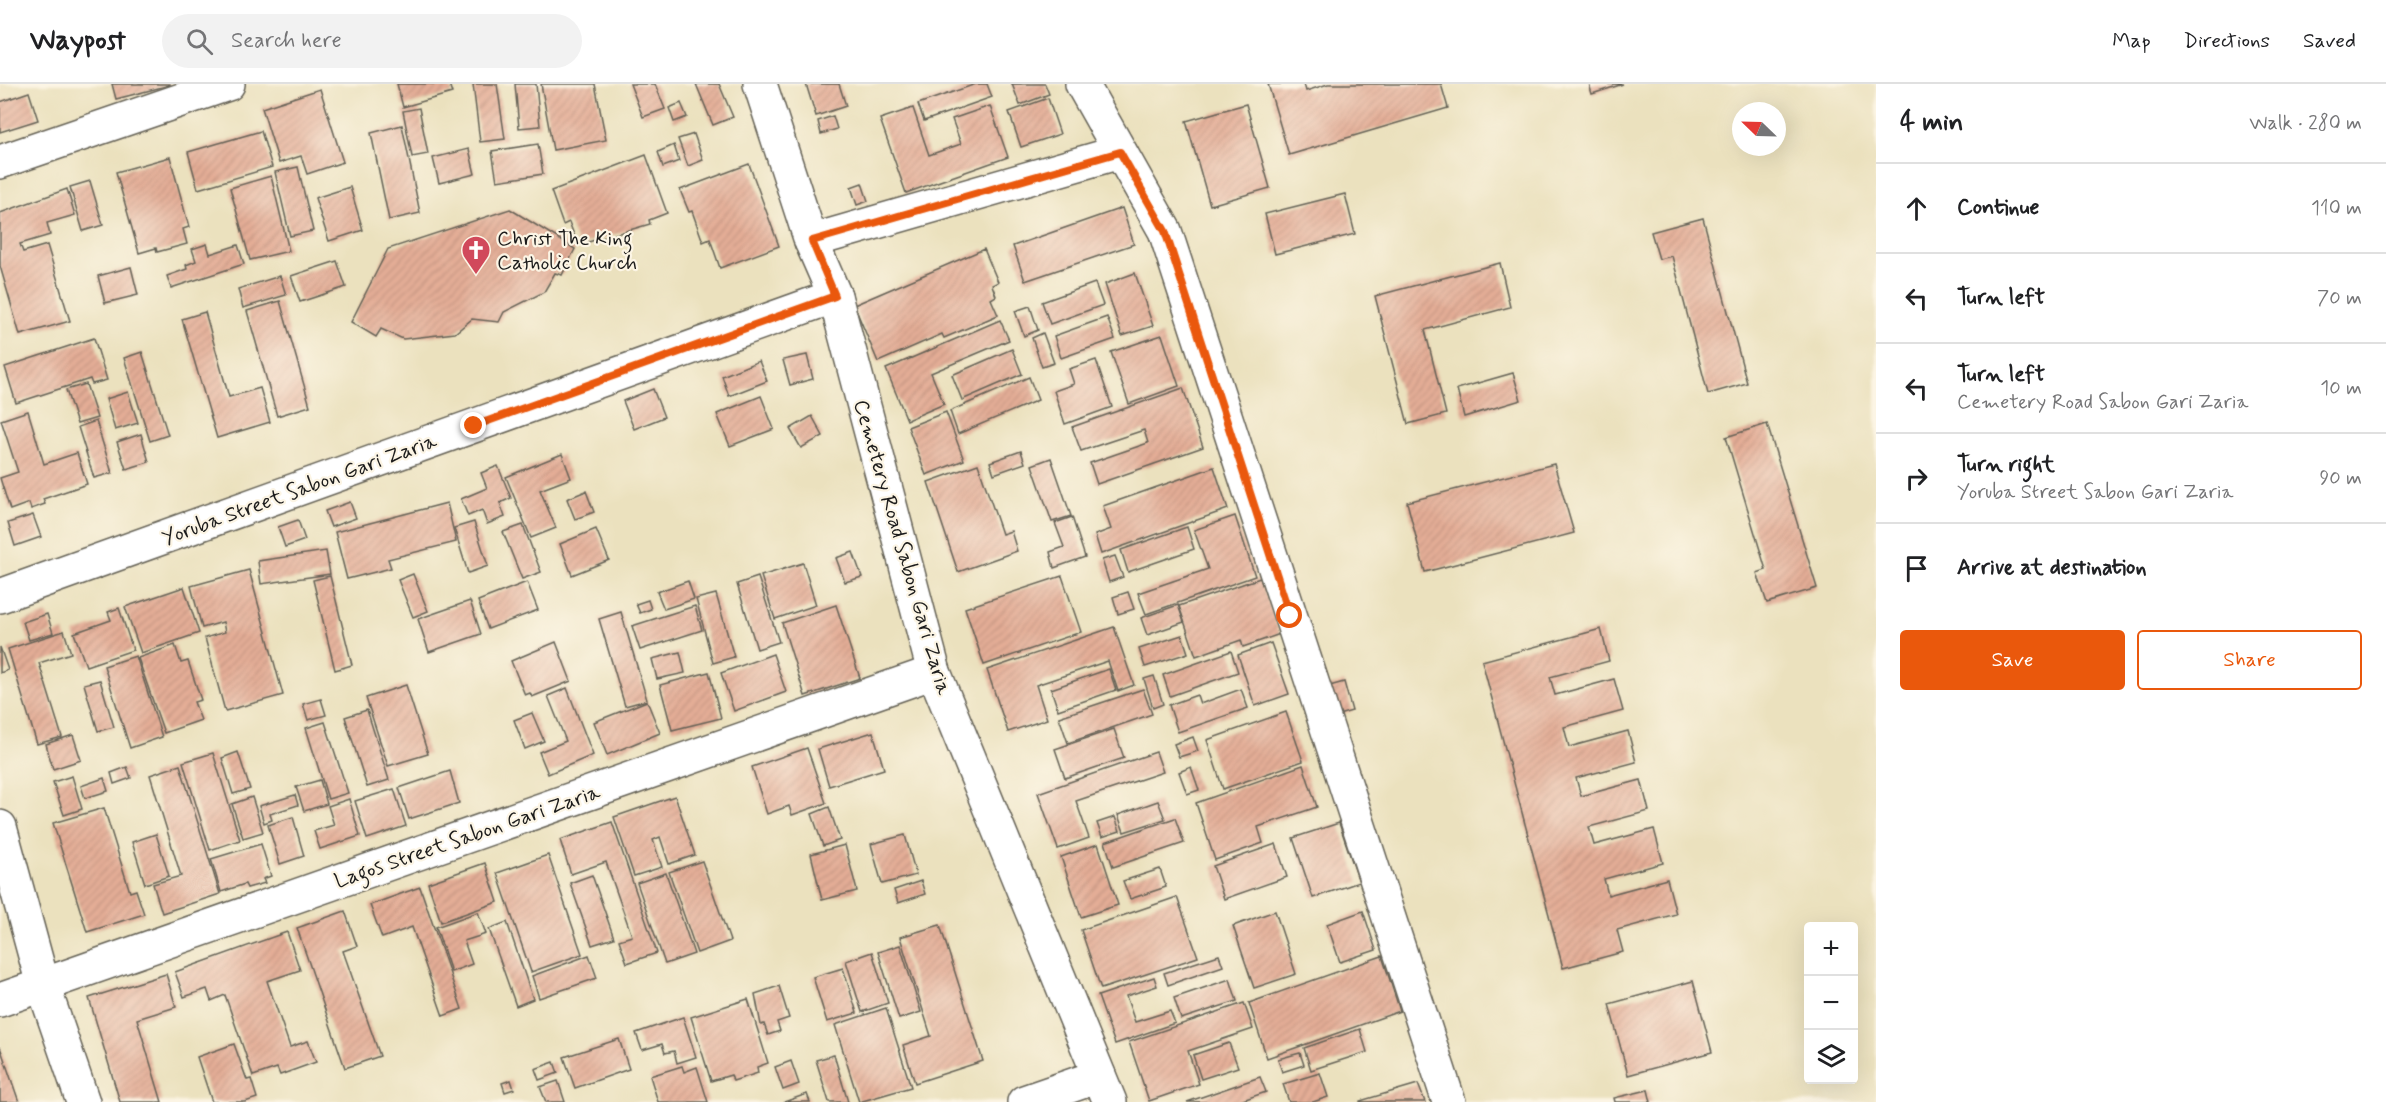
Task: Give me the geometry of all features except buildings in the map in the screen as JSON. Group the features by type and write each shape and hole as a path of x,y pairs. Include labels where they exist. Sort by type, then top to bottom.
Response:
{"street":[{"path":"0,162 228,84"},
{"name":"Cemetery Road Sabon Gari Zaria","path":"760,84 812,241 835,296 934,672 1104,1089"},
{"path":"1082,84 1165,231 1449,1102"},
{"path":"812,241 1120,152"},
{"name":"Yoruba Street Sabon Gari Zaria","path":"0,596 835,296"},
{"name":"Lagos Street Sabon Gari Zaria","path":"0,1000 934,672"},
{"path":"0,827 43,985 83,1102"},
{"path":"1024,1102 1104,1089"}],"place":[{"name":"Christ The King Catholic Church","path":"476,276"}],"route":[{"path":"474,426 835,296 812,241 1120,152 1165,231 1290,616"}]}
